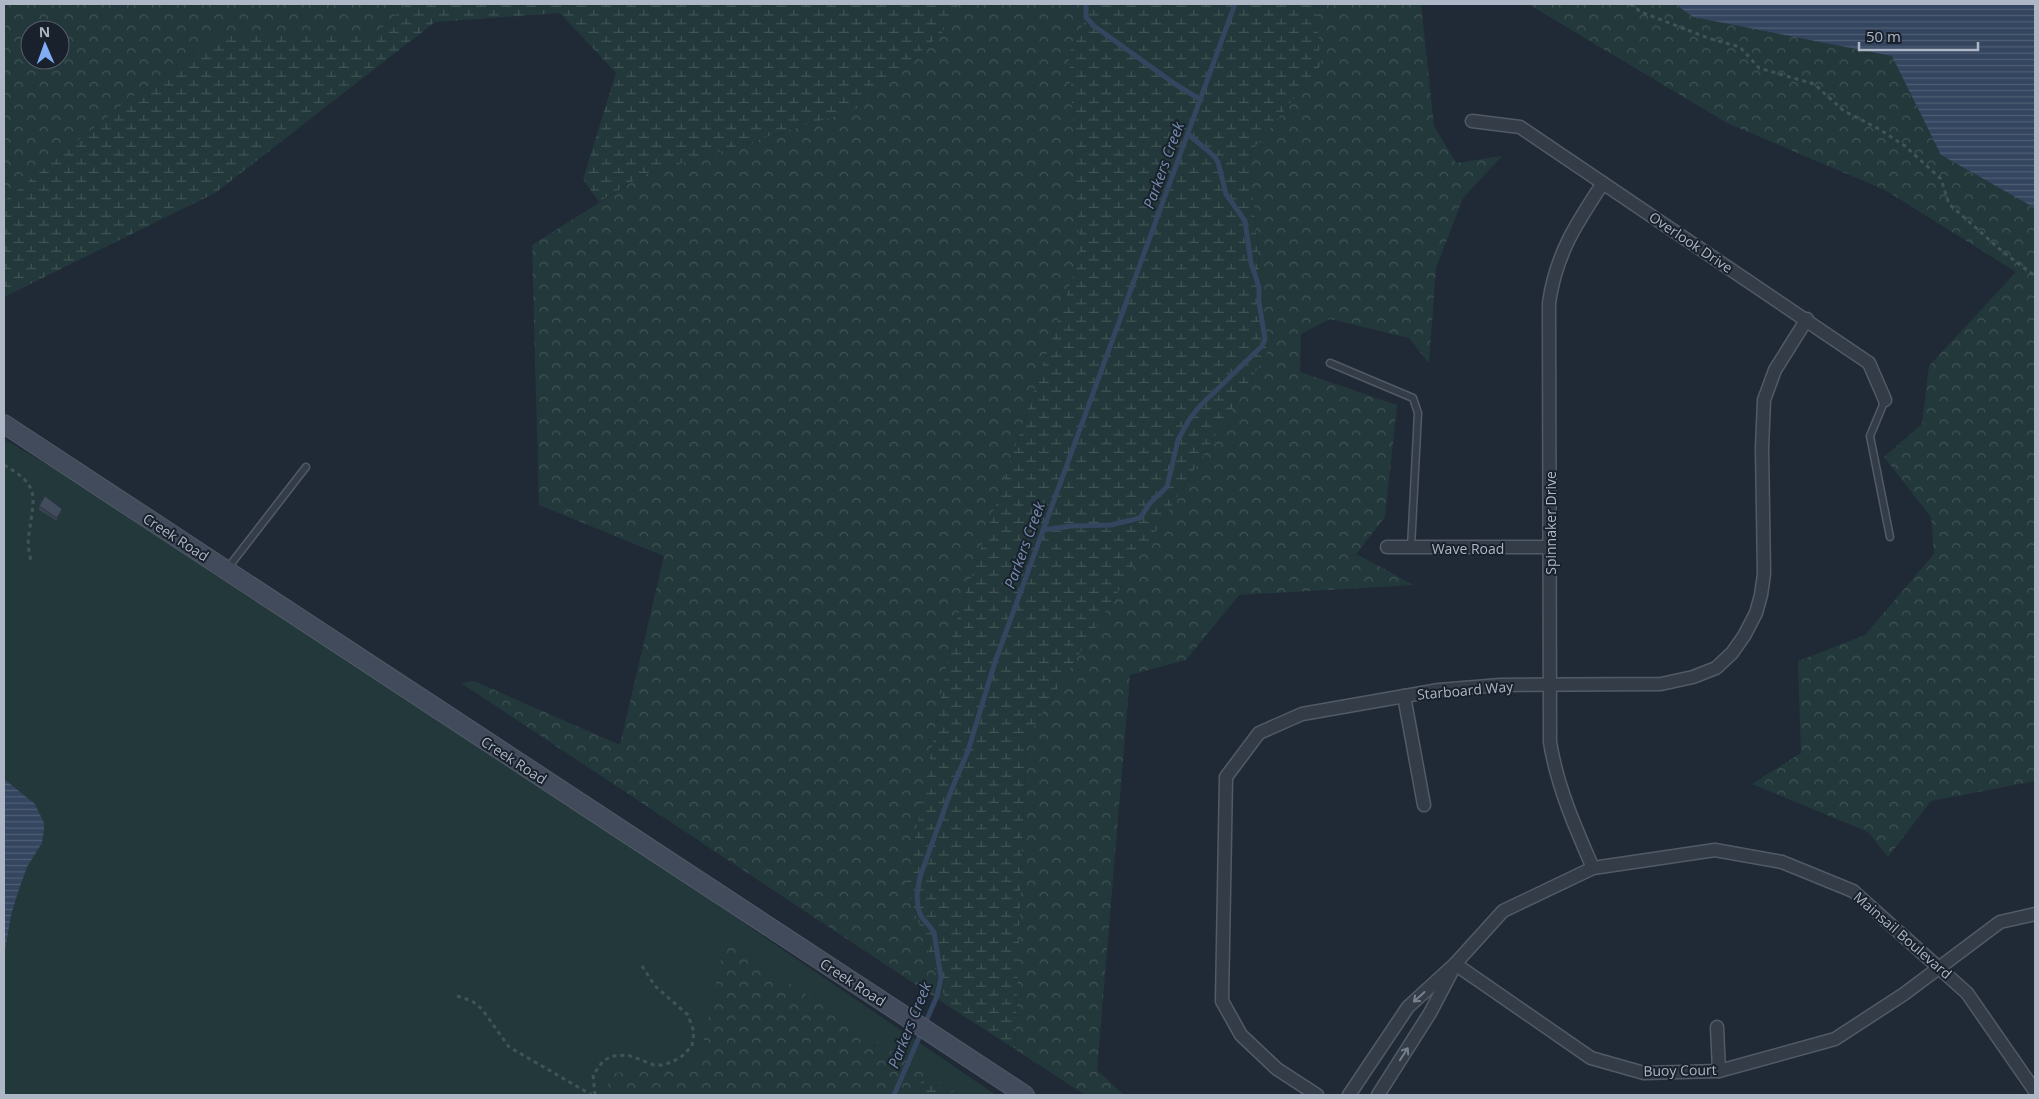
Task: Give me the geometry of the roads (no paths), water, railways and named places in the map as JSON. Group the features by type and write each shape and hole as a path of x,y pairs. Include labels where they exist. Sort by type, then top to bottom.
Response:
{"main road":[{"name":"Creek Road","path":"4,424 1025,1095"}],"street":[{"name":"Overlook Drive","path":"1472,121 1520,127 1807,319 1869,363 1885,400"},
{"name":"Spinnaker Drive","path":"1592,868 1573,824 1554,763 1550,742 1549,303 1553,277 1568,239 1603,183"},
{"name":"Starboard Way","path":"1317,1095 1277,1069 1241,1035 1222,1002 1226,777 1259,733 1302,714 1404,696 1491,686 1661,684 1693,677 1716,668 1732,652 1744,636 1756,613 1764,574 1762,448 1764,400 1775,370 1807,319"},
{"name":"Wave Road","path":"1387,547 1550,547"},
{"path":"1404,696 1424,805"},
{"name":"Mainsail Boulevard","path":"1349,1095 1408,1007 1455,964 1503,911 1592,868 1715,850 1782,862 1853,891 1967,992 2035,1091"},
{"name":"Buoy Court","path":"1455,964 1591,1058 1644,1073 1718,1070 1835,1039 1904,994 2000,922 2035,914"},
{"name":"Mainsail Boulevard","path":"1378,1095 1430,1013 1455,964"},
{"path":"1717,1027 1718,1070"}],"lane":[{"path":"1330,363 1413,398 1418,413 1412,548"},
{"path":"1885,400 1870,436 1890,537"},
{"path":"226,570 306,467"}],"water":[{"path":"1675,4 2035,4 2035,208 1941,155 1892,56 1693,17"},
{"path":"4,779 35,804 44,823 44,830 42,843 27,867 18,892 11,915 4,956"}],"waterway":[{"path":"1086,4 1086,17 1094,26 1175,84 1201,100"},
{"name":"Parkers Creek","path":"894,1095 937,996 941,978 934,932 921,916 918,908 917,895 920,877 951,791 968,751 995,662 1235,4"},
{"path":"1043,530 1071,526 1111,525 1140,518 1150,503 1167,487 1178,440 1189,420 1199,407 1262,346 1265,339 1259,302 1259,287 1251,263 1245,221 1226,194 1218,162 1214,156 1188,134"}]}
